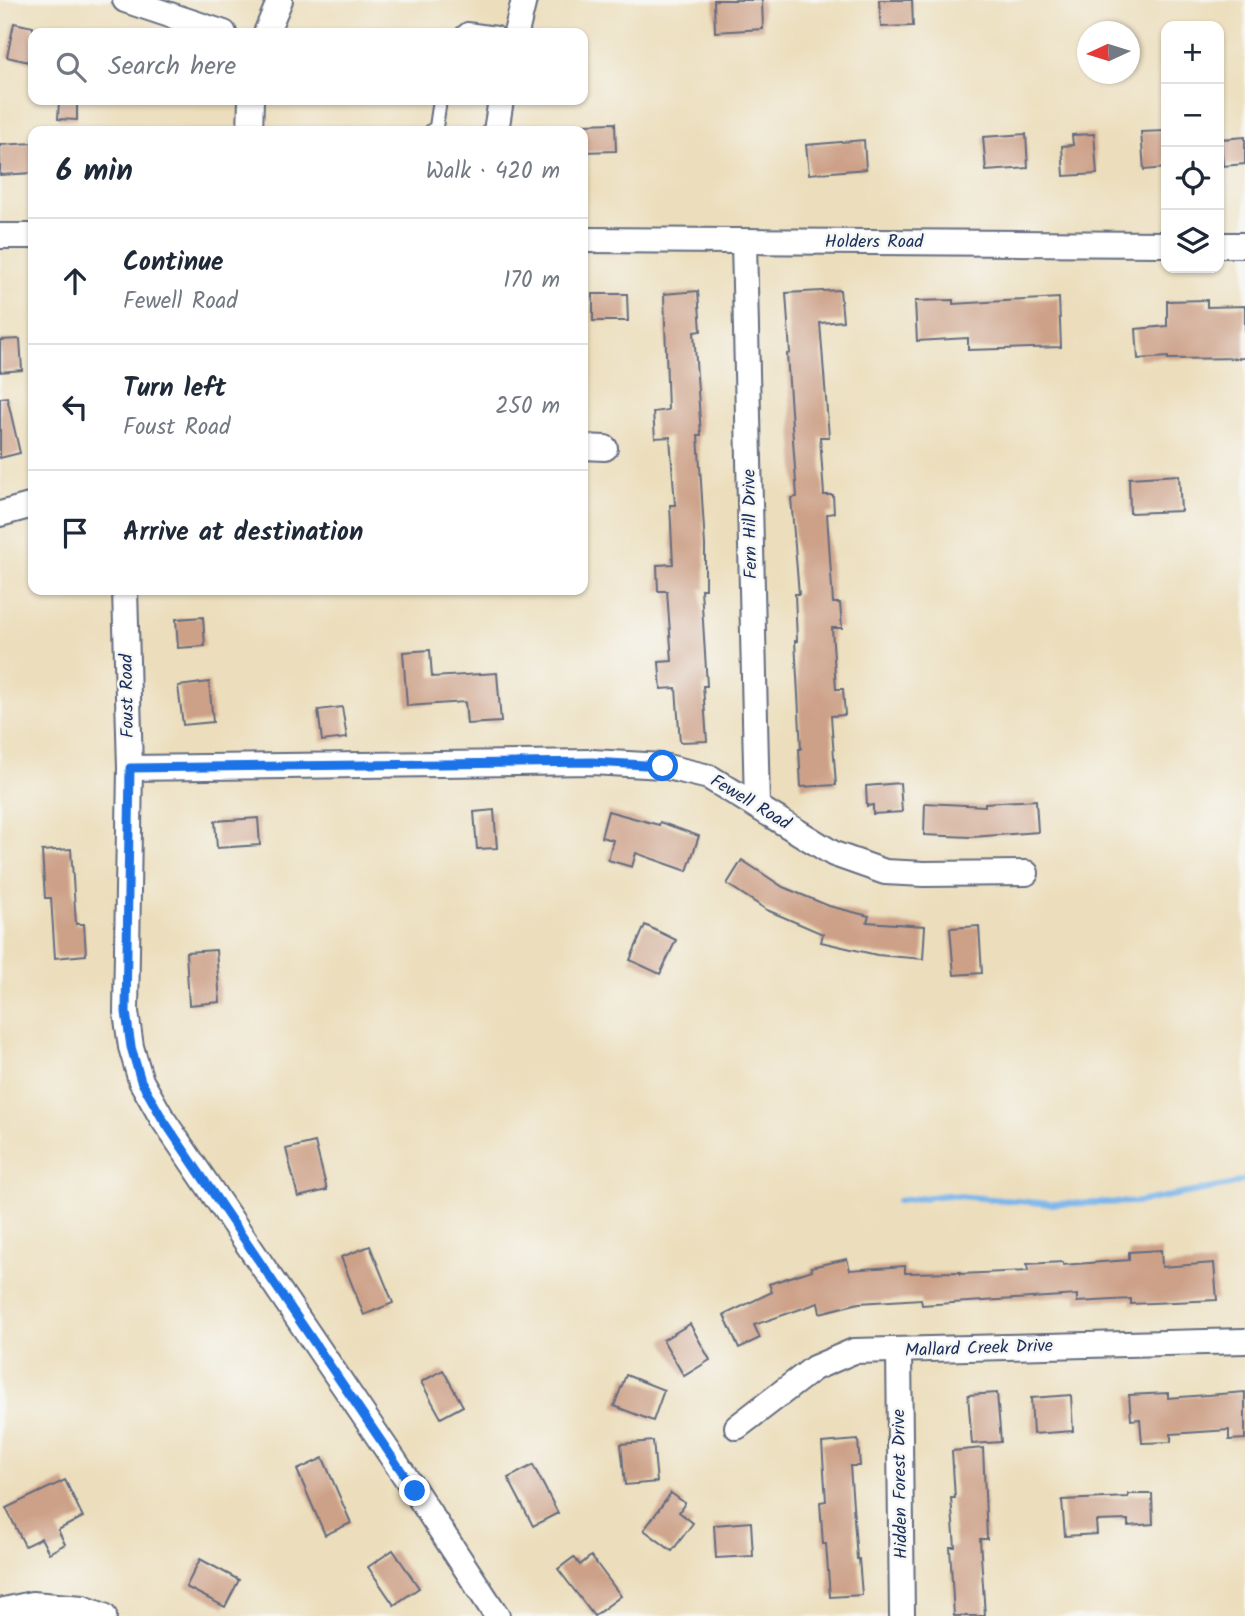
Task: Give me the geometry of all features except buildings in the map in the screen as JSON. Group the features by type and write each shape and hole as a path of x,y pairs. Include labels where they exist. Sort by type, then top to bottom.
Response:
{"street":[{"path":"125,0 208,28"},
{"path":"268,28 280,0"},
{"path":"517,28 524,0"},
{"path":"250,126 251,105"},
{"path":"497,126 500,105"},
{"path":"0,236 28,236"},
{"name":"Holders Road","path":"588,240 1161,244"},
{"name":"Fern Hill Drive","path":"744,242 757,806"},
{"path":"1224,245 1245,245"},
{"path":"0,514 28,506"},
{"name":"Foust Road","path":"125,595 130,768 126,1012 131,1047 141,1081 162,1118 497,1616"},
{"name":"Fewell Road","path":"130,768 592,762 663,766 709,777 834,854 885,872 1026,873"},
{"name":"Mallard Creek Drive","path":"737,1427 814,1368 854,1351 1245,1341"},
{"name":"Hidden Forest Drive","path":"899,1351 902,1616"},
{"path":"0,1611 32,1604 83,1608 104,1616"}],"lane":[{"path":"436,126 439,105"}],"waterway":[{"path":"898,1201 946,1195 1052,1204 1138,1202 1245,1180"}],"route":[{"path":"415,1491 162,1118 141,1081 131,1047 126,1012 130,768 592,762 663,766"}]}
